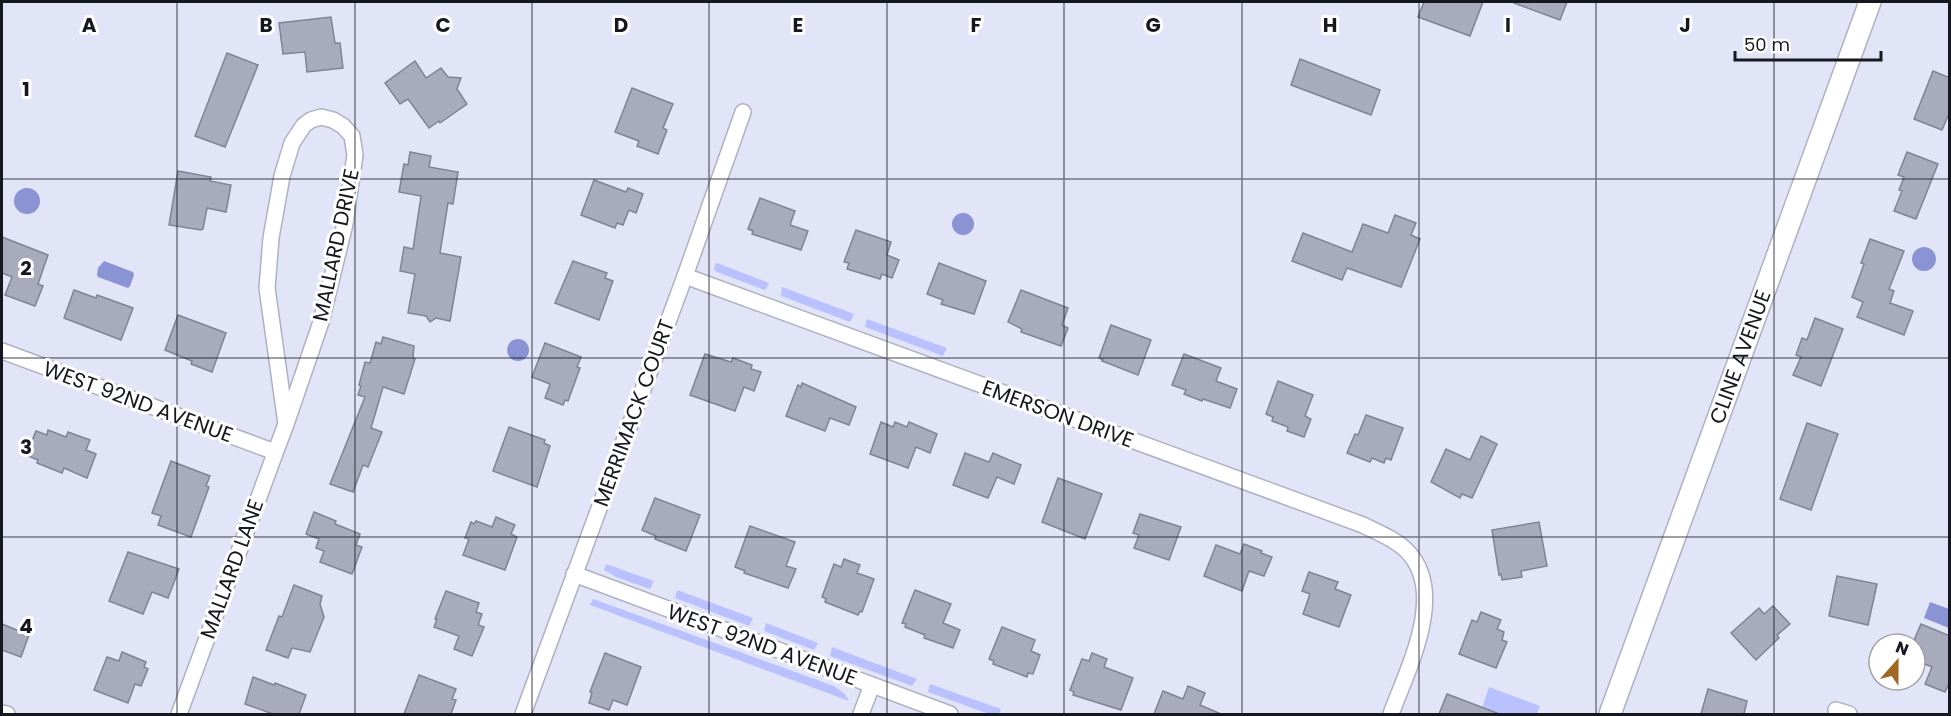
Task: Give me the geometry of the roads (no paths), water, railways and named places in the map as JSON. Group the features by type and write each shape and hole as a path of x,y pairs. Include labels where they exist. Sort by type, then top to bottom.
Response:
{"street":[{"name":"CLINE AVENUE","path":"1610,714 1870,2"},
{"name":"MERRIMACK COURT","path":"523,714 685,276 742,112"},
{"name":"MALLARD DRIVE","path":"321,117 343,126 352,136 355,155 345,224 321,322 285,424 267,288 271,238 282,176 292,143 304,124 321,117"},
{"name":"EMERSON DRIVE","path":"685,276 1363,525 1392,539 1408,552 1419,568 1425,592 1425,615 1420,636 1391,714"},
{"name":"WEST 92ND AVENUE","path":"2,351 275,452"},
{"name":"MALLARD LANE","path":"179,714 285,424"},
{"name":"WEST 92ND AVENUE","path":"574,574 950,714"},
{"path":"861,714 872,685"},
{"path":"2,713 7,714"}]}
